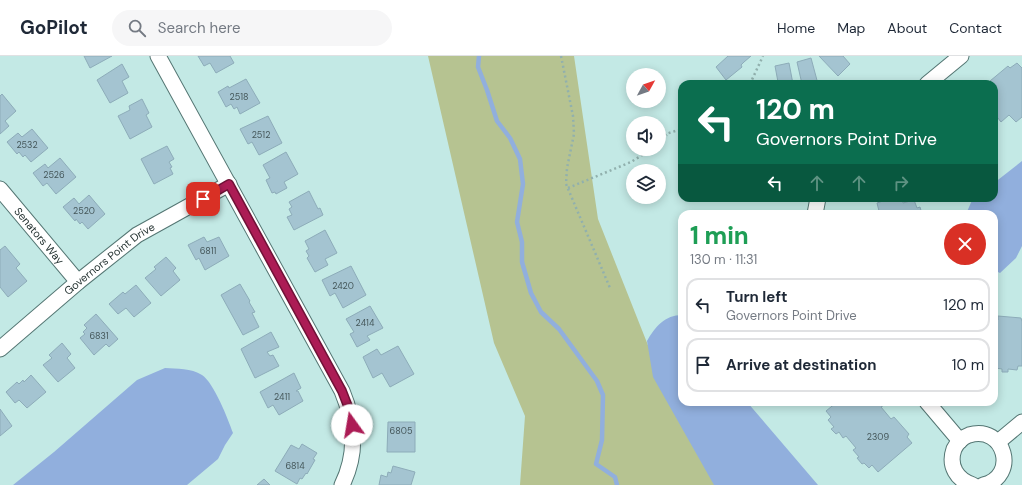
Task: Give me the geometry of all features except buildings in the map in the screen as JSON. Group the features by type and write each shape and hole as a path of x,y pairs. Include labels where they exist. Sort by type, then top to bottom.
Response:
{"street":[{"path":"158,56 342,391 349,409 354,437 349,468 342,485"},
{"path":"932,80 961,56"},
{"name":"Governors Point Drive","path":"0,349 78,282 137,235 229,184"},
{"name":"Senators Way","path":"0,190 78,282"},
{"path":"930,406 960,441"},
{"path":"998,442 1022,422"},
{"path":"973,485 965,482 959,477 954,470 952,462 955,447 967,436 975,434 983,434 991,437 998,442 1002,450 1004,466 1000,474 992,483"}],"path":[{"path":"561,56 573,116 574,134 567,168 566,184 610,288"},
{"path":"752,80 763,56"},
{"path":"666,134 678,130"},
{"path":"666,136 669,133"},
{"path":"568,188 631,162 641,156"}],"green space":[{"path":"428,56 574,56 598,219 676,416 715,485 520,485 525,416 494,343"}],"water":[{"path":"1022,161 1022,246 1016,258 1000,273 998,272 998,210 968,210 971,202 998,202 998,180"},
{"path":"678,316 678,406 750,406 818,485 714,485 653,377 647,341 653,331 661,323 670,317"},
{"path":"165,368 193,371 207,379 220,402 233,433 218,459 187,485 13,485 54,452 137,380"}],"waterway":[{"path":"479,56 478,67 497,121 510,138 520,159 523,184 517,222 522,242 522,262 531,293 541,312 559,329 597,381 603,395 602,440 596,464 615,477 617,485"}],"route":[{"path":"203,199 229,184 342,391 349,409 352,425"}]}
